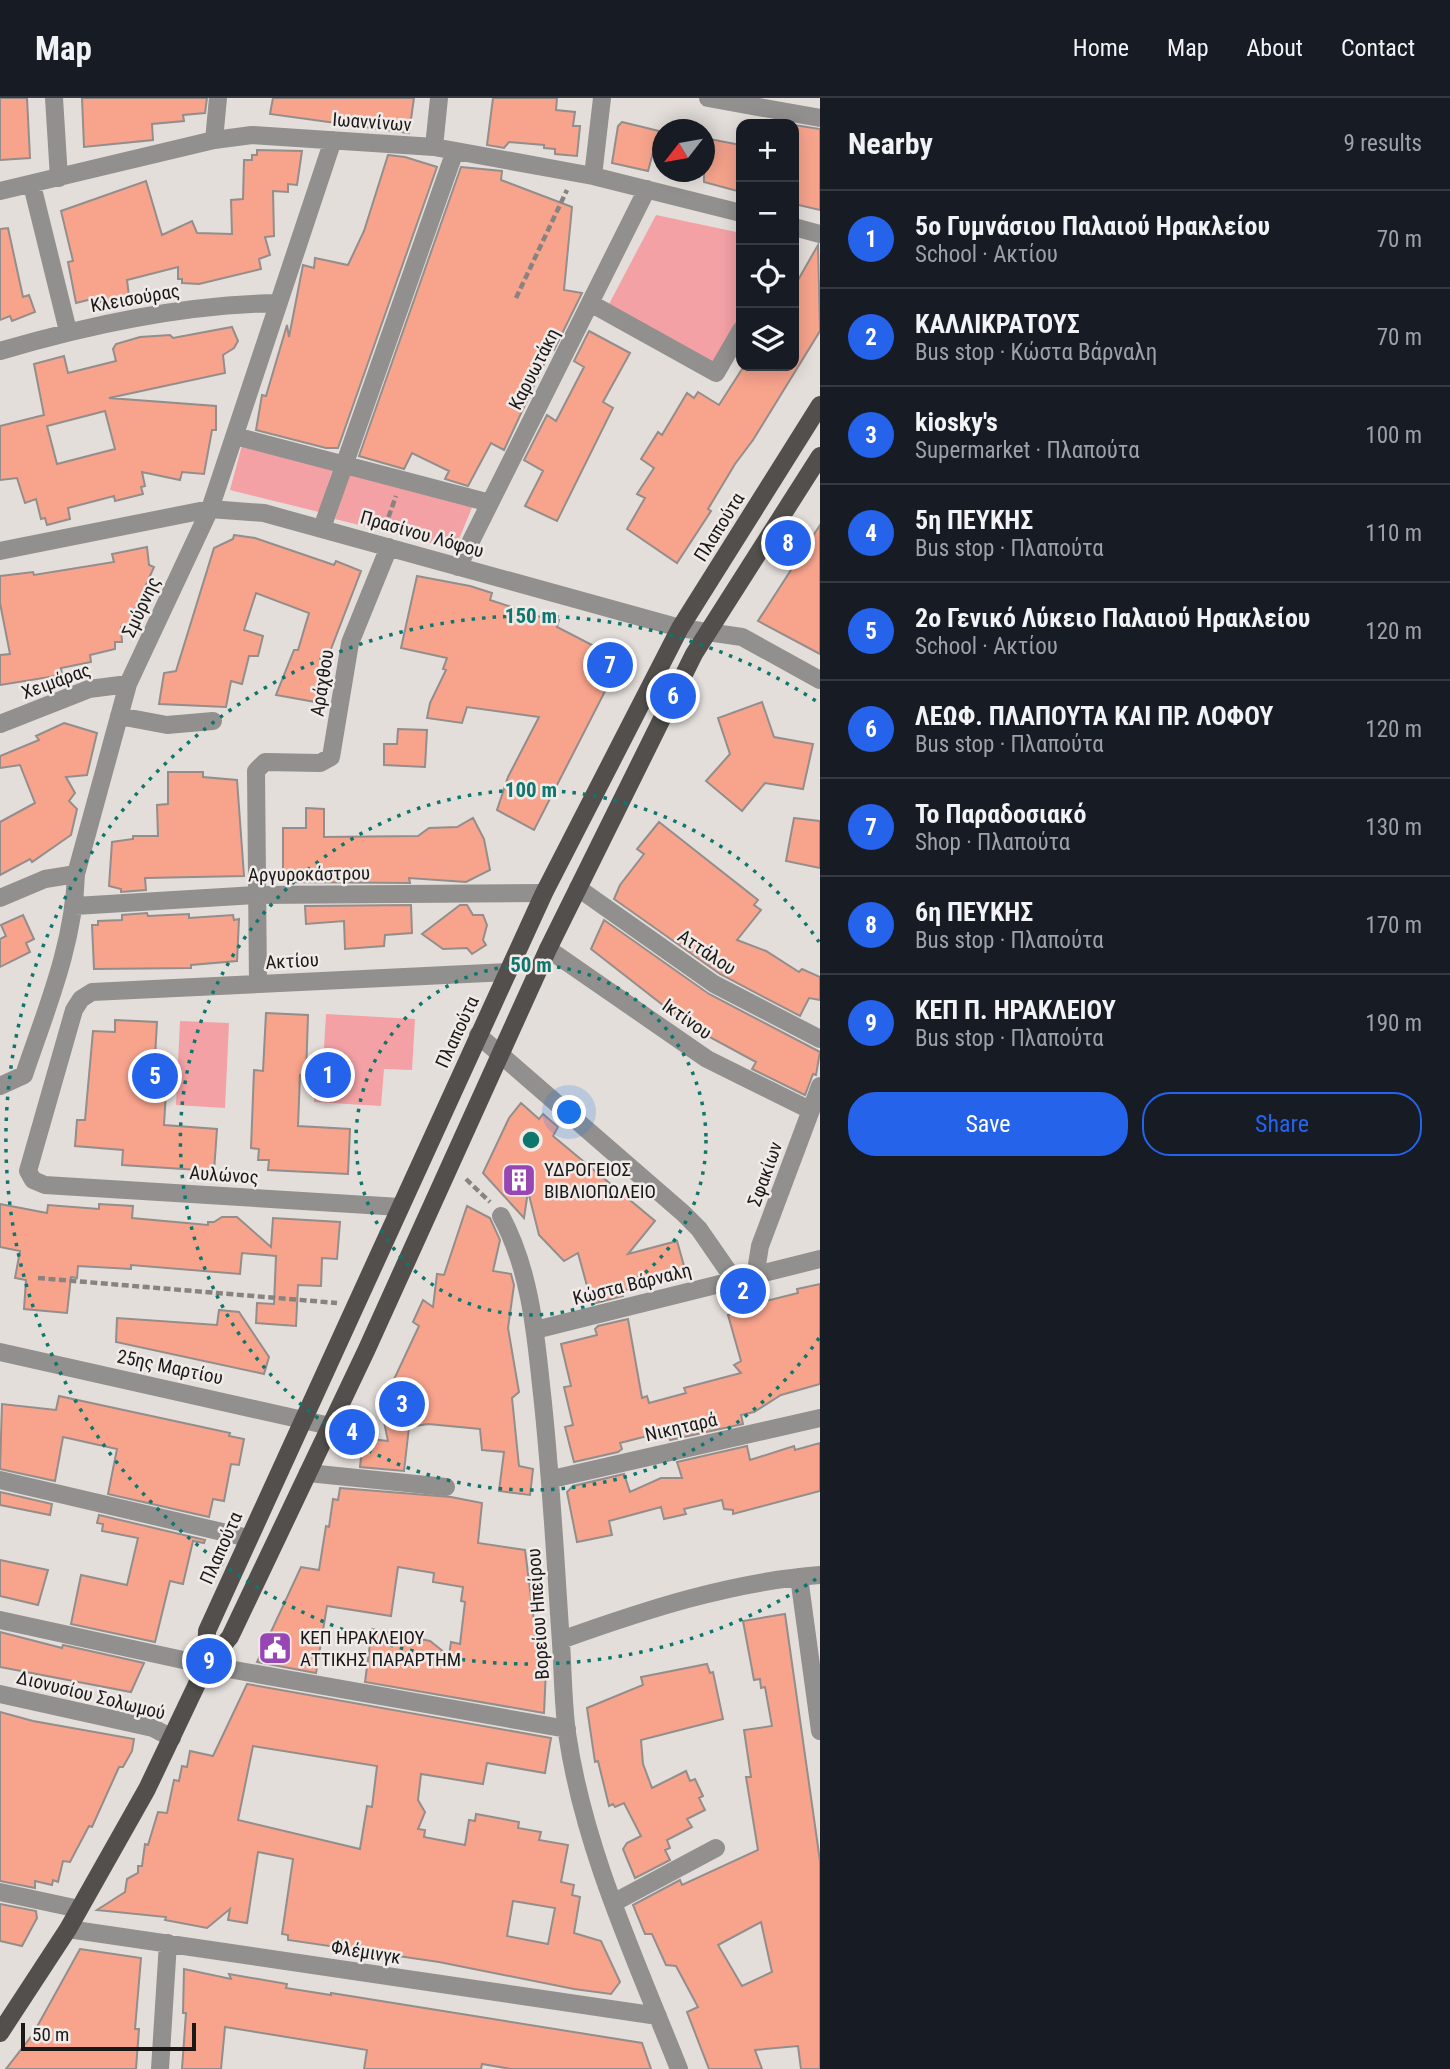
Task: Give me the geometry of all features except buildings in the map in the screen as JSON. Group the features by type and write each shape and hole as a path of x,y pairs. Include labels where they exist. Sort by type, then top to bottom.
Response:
{"main road":[{"name":"Πλαπούτα","path":"206,1665 207,1631 544,893 680,628 820,404"},
{"name":"Πλαπούτα","path":"0,2033 68,1929 172,1738 206,1665 230,1637 330,1426 548,949 706,632 820,456"},
{"path":"375,1263 399,1276"}],"street":[{"path":"54,98 59,178"},
{"path":"214,140 218,98"},
{"path":"434,147 439,98"},
{"path":"593,176 602,98"},
{"path":"708,98 820,118"},
{"name":"Ιωαννίνων","path":"0,191 214,140 252,135 434,147 593,176 736,212"},
{"name":"Σμύρνης","path":"24,1075 54,985 75,906 76,874 128,684 210,509 333,140"},
{"path":"322,527 455,151"},
{"path":"32,185 68,331"},
{"name":"Καρυωτάκη","path":"457,567 647,189"},
{"path":"799,228 820,234"},
{"name":"Κλεισούρας","path":"0,351 68,331 222,303 279,303"},
{"path":"590,303 716,373 736,339"},
{"path":"235,436 345,462 490,503"},
{"name":"Πρασίνου Λόφου","path":"0,551 210,509 264,513 680,628 741,637 820,680"},
{"name":"Αράχθου","path":"256,895 256,771 258,766 265,762 320,763 331,757 350,642 384,545"},
{"name":"Χειμάρας","path":"0,724 89,689 128,684"},
{"path":"119,716 167,724 213,721"},
{"path":"0,898 45,879 76,874"},
{"name":"Αττάλου","path":"579,888 714,984 820,1039"},
{"name":"Αργυροκάστρου","path":"75,906 256,895 544,893"},
{"path":"256,895 258,984"},
{"name":"Ικτίνου","path":"548,949 707,1059 810,1110"},
{"name":"Ακτίου","path":"54,1079 74,1010 81,999 92,992 508,972"},
{"path":"478,1035 683,1213 699,1229 735,1281"},
{"path":"0,1086 24,1075 54,1079"},
{"name":"Αυλώνος","path":"54,1079 28,1171 33,1180 45,1185 400,1207"},
{"name":"Σφακίων","path":"755,1277 760,1246 820,1086"},
{"name":"Βορείου Ηπείρου","path":"501,1216 523,1268 535,1330 551,1479 555,1584 567,1730 575,1780 613,1903 678,2069"},
{"name":"Κώστα Βάρναλη","path":"535,1330 820,1259"},
{"name":"25ης Μαρτίου","path":"0,1352 330,1426"},
{"name":"Νικηταρά","path":"551,1479 820,1418"},
{"path":"308,1473 446,1487"},
{"path":"0,1480 248,1538"},
{"path":"561,1640 672,1602 820,1575"},
{"path":"799,1577 820,1731"},
{"path":"0,1620 206,1665 567,1730"},
{"name":"Διονυσίου Σολωμού","path":"0,1694 153,1728 172,1738"},
{"path":"613,1903 716,1848"},
{"path":"0,1892 79,1909"},
{"name":"Φλέμινγκ","path":"68,1929 658,2017"},
{"path":"160,2069 168,1943"}],"path":[{"path":"516,298 575,173"},
{"path":"384,545 402,478"},
{"path":"449,1167 468,1180 501,1216"},
{"path":"38,1278 355,1305"}],"shaded area":[{"path":"656,215 736,232 736,325 714,364 608,306"},
{"path":"242,445 333,468 319,512 230,490"},
{"path":"350,472 473,505 455,549 335,519"},
{"path":"326,1014 415,1019 412,1070 384,1069 381,1106 314,1102 316,1065 323,1065"},
{"path":"180,1021 229,1023 225,1108 176,1105"}],"place":[{"name":"6η ΠΕΥΚΗΣ","path":"788,543"},
{"name":"Το Παραδοσιακό","path":"610,665"},
{"name":"ΛΕΩΦ. ΠΛΑΠΟΥΤΑ ΚΑΙ ΠΡ. ΛΟΦΟΥ","path":"673,696"},
{"name":"5ο Γυμνάσιου Παλαιού Ηρακλείου","path":"328,1075"},
{"name":"2ο Γενικό Λύκειο Παλαιού Ηρακλείου","path":"155,1076"},
{"name":"ΥΔΡΟΓΕΙΟΣ ΒΙΒΛΙΟΠΩΛΕΙΟ","path":"519,1180"},
{"name":"ΚΑΛΛΙΚΡΑΤΟΥΣ","path":"743,1291"},
{"name":"kiosky's","path":"402,1404"},
{"name":"5η ΠΕΥΚΗΣ","path":"352,1432"},
{"name":"ΚΕΠ ΗΡΑΚΛΕΙΟΥ ΑΤΤΙΚΗΣ ΠΑΡΑΡΤΗΜ","path":"275,1648"},
{"name":"ΚΕΠ Π. ΗΡΑΚΛΕΙΟΥ","path":"209,1661"}]}
